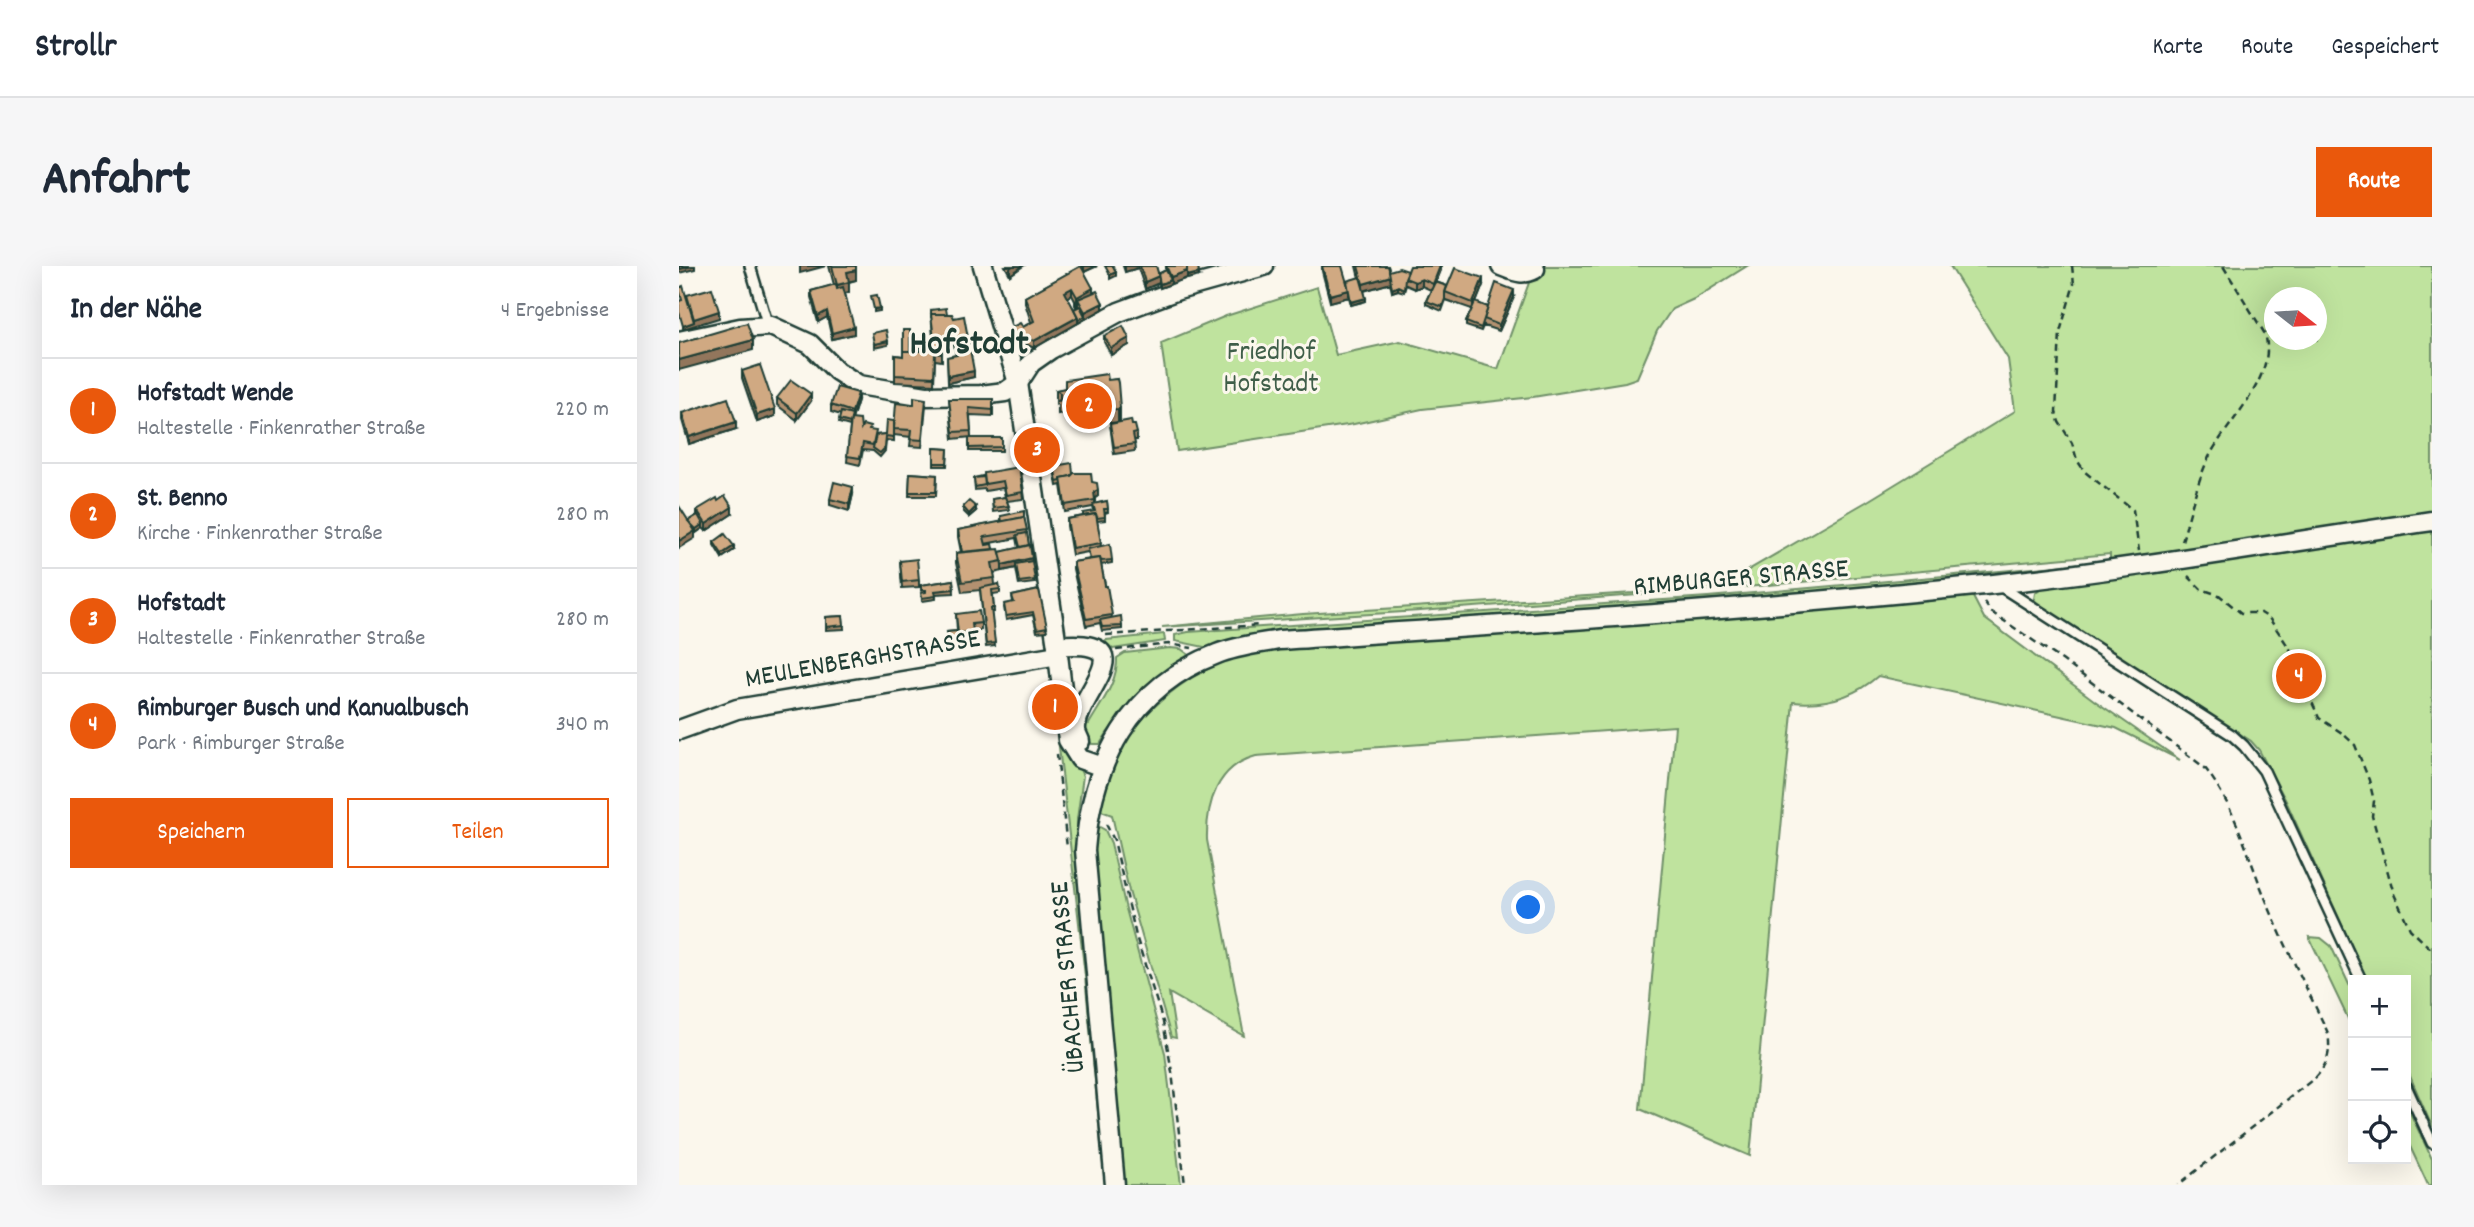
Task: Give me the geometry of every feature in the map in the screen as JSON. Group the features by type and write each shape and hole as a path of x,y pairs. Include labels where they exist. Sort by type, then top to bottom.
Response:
{"street":[{"path":"983,266 1018,383 1058,650 1068,740 1080,759 1103,767"},
{"path":"679,341 740,328 768,326 810,344 837,371 859,385 926,396 949,397 1005,392 1018,383 1031,363 1119,312 1178,290 1264,266"},
{"path":"1501,266 1526,269"},
{"name":"RIMBURGER STRASSE","path":"1103,767 1123,726 1158,687 1205,659 1238,647 1279,640 1819,600 1987,584 2176,561 2432,521"},
{"path":"1058,650 1077,644 1096,650 1103,670 1080,711 1076,730 1083,750 1103,767"},
{"name":"MEULENBERGHSTRASSE","path":"679,730 737,709 1058,650"},
{"path":"1061,679 1071,687 1093,688"},
{"name":"ÜBACHER STRASSE","path":"1103,767 1087,815 1085,850 1115,1185"}],"lane":[{"path":"750,266 768,326"},
{"path":"1987,584 2232,735 2244,746 2264,771 2359,975"},
{"path":"2411,1097 2432,1143"}],"path":[{"path":"2072,266 2074,284 2060,332 2056,412 2085,472 2133,510 2139,554 2133,555"},
{"path":"2223,266 2265,334 2268,344 2266,357 2254,389 2225,429 2208,459 2176,561 2201,589 2219,595 2241,613 2262,613 2269,618 2302,667 2319,718 2352,741 2369,780 2374,801 2372,816 2394,894 2410,929 2432,950"},
{"path":"1987,584 1985,603 1991,612 2062,660 2179,747 2205,768 2221,789 2241,832 2262,891 2328,1033 2330,1051 2325,1065 2316,1077 2178,1185"},
{"path":"1205,659 1194,649 1169,644 1096,650 1103,636 1115,634 1266,625"},
{"path":"1087,815 1104,822 1114,840 1136,936 1163,1022 1185,1185"}],"green space":[{"name":"Friedhof Hofstadt","path":"1535,266 1747,266 1694,299 1672,309 1657,331 1637,378 1625,382 1533,397 1422,409 1354,424 1177,451 1161,343 1226,316 1317,287 1336,355 1400,341 1498,369"},
{"path":"1950,266 2432,266 2432,1127 2411,1079 2411,975 2365,975 2286,801 2259,750 2251,741 2034,599 2035,593 2043,586 2075,584 2102,566 1728,600 1265,633 1229,640 1209,648 1175,641 1175,635 1188,632 1708,597 2057,566 2110,560 2110,554 1746,587 1162,627 1303,614 1634,593 1712,582 1743,573 2015,411 2008,359"},
{"path":"1971,593 1984,618 2180,760 2116,728 1878,676 1859,689 1838,698 1793,702 1750,1156 1640,1109 1675,726 1256,756 1243,761 1223,777 1217,788 1209,813 1207,840 1244,1036 1169,993 1176,1038 1171,1037 1129,891 1112,815 1099,810 1107,780 1119,753 1135,728 1155,706 1202,672 1259,651 1302,645 1589,628"},
{"path":"1164,634 1165,641 1113,649 1104,642 1106,640"},
{"path":"1181,649 1188,654 1138,697 1100,744 1092,744 1086,738 1085,722 1089,724 1108,692 1115,675 1117,658 1125,653"},
{"path":"1058,738 1083,776 1077,819 1077,849 1110,1185 1105,1185"},
{"path":"1096,825 1105,830 1111,843 1165,1053 1181,1185 1123,1185 1095,895"},
{"path":"2309,937 2321,938 2331,946 2348,982 2348,1019"},
{"path":"2411,1115 2432,1159 2432,1185 2428,1185 2411,1149"}],"building":[{"path":"832,266 856,266 856,270 847,272 849,282 837,285"},
{"path":"1081,266 1093,288 1077,297 1072,288 1065,292 1078,317 1034,341 1013,332 1012,327 1020,323 1023,327 1034,321 1025,297"},
{"path":"1105,266 1113,266 1116,272 1110,275"},
{"path":"1140,266 1156,266 1159,276 1145,282"},
{"path":"1166,266 1187,266 1187,271 1171,277"},
{"path":"1187,266 1198,266 1199,273 1187,276"},
{"path":"1322,266 1342,266 1349,290 1330,295"},
{"path":"1358,266 1388,266 1391,276 1363,284"},
{"path":"1410,266 1440,266 1433,284 1422,279 1415,282 1405,278"},
{"path":"1399,268 1408,271 1404,289 1398,286 1392,289 1389,271"},
{"path":"1455,268 1483,278 1473,303 1445,292"},
{"path":"1166,270 1171,280 1160,284 1158,274"},
{"path":"1360,277 1366,298 1351,302 1347,281"},
{"path":"1435,282 1447,286 1442,307 1426,301"},
{"path":"1496,283 1514,290 1499,325 1484,319"},
{"path":"836,284 837,289 843,287 854,327 832,333 827,311 818,316 811,291"},
{"path":"683,286 694,322 683,326 679,312 679,301 682,300 679,288"},
{"path":"712,288 719,311 694,319 687,295"},
{"path":"1097,291 1103,303 1085,312 1078,299"},
{"path":"877,295 880,308 874,309 871,296"},
{"path":"1475,302 1488,307 1481,328 1466,322"},
{"path":"1080,306 1085,316 1078,320 1074,309"},
{"path":"946,308 947,314 931,314 931,310"},
{"path":"931,314 952,314 954,318 964,316 974,371 948,376 947,357 957,355 953,334 941,337 942,354 935,353 934,377 895,375 895,355 903,356 903,351 921,351 921,339 934,339"},
{"path":"747,323 753,340 679,360 679,343"},
{"path":"1123,326 1129,338 1111,348 1104,336"},
{"path":"886,330 888,341 874,344 872,333"},
{"path":"903,330 910,330 910,351 903,351"},
{"path":"760,365 775,409 757,415 742,371"},
{"path":"1107,374 1108,380 1117,379 1120,408 1110,410 1106,402 1069,408 1069,403 1058,401 1060,393 1056,390 1065,388 1065,380"},
{"path":"791,380 811,394 797,413 777,398"},
{"path":"837,387 858,393 852,412 831,405"},
{"path":"914,397 926,399 922,440 910,439 911,430 894,429 896,403 914,405"},
{"path":"728,398 736,422 689,437 682,413"},
{"path":"949,399 993,399 993,410 969,408 971,431 953,432"},
{"path":"841,412 852,415 850,423 839,420"},
{"path":"851,419 860,420 861,429 863,425 876,431 873,445 863,443 860,458 847,456"},
{"path":"887,420 894,421 894,437 886,436 885,448 880,453 873,448 876,435 886,434"},
{"path":"1131,420 1137,433 1133,434 1135,444 1114,447 1110,424"},
{"path":"969,438 1002,438 1002,447 969,448"},
{"path":"934,448 948,449 947,463 934,463"},
{"path":"1072,463 1073,474 1057,482 1054,466"},
{"path":"1019,467 1023,492 1006,495 1003,481 985,484 984,473"},
{"path":"910,473 937,475 936,492 909,492"},
{"path":"1074,473 1091,473 1092,482 1097,483 1095,500 1065,505 1061,478"},
{"path":"984,477 985,485 975,487 974,478"},
{"path":"834,482 853,487 849,504 830,499"},
{"path":"725,496 732,507 706,524 697,510"},
{"path":"1005,497 1009,506 993,508 992,499"},
{"path":"969,501 976,507 969,514 963,507"},
{"path":"1107,501 1105,517 1097,518 1096,514 1083,516 1083,513 1095,511 1093,504"},
{"path":"679,506 695,531 679,541"},
{"path":"1024,511 1024,517 1002,522 1001,516"},
{"path":"1096,514 1101,543 1072,548 1067,519"},
{"path":"698,515 703,524 696,529 688,521"},
{"path":"1024,517 1027,530 984,537 986,545 992,544 993,549 962,552 958,530"},
{"path":"1027,533 1029,545 1020,547 1017,535"},
{"path":"725,534 734,546 722,554 714,542"},
{"path":"1110,544 1112,560 1090,559 1088,549"},
{"path":"1030,545 1032,558 1002,565 1000,552"},
{"path":"999,549 1002,561 992,563 995,578 962,582 956,553"},
{"path":"1100,558 1112,615 1086,619 1073,562"},
{"path":"917,559 919,580 902,582 900,561"},
{"path":"1032,561 1035,580 1019,582 1016,564"},
{"path":"953,580 954,589 935,591 936,596 922,598 921,593 926,590 921,590 921,585"},
{"path":"999,584 1000,589 992,590 995,643 986,644 980,588"},
{"path":"1039,590 1047,627 1037,629 1033,612 1006,616 1004,604 1014,602 1012,596"},
{"path":"979,611 981,623 972,624 973,632 958,633 956,614"},
{"path":"843,616 844,625 826,627 826,617"},
{"path":"1121,616 1122,626 1102,627 1100,620"},
{"path":"957,631 959,644 949,645 947,632"}],"place":[{"name":"St. Benno","path":"1089,406"},
{"name":"Hofstadt","path":"1037,450"},
{"name":"Rimburger Busch und Kanualbusch","path":"2299,676"},
{"name":"Hofstadt Wende","path":"1055,707"}],"district":[{"name":"Hofstadt","path":"969,346"}]}
